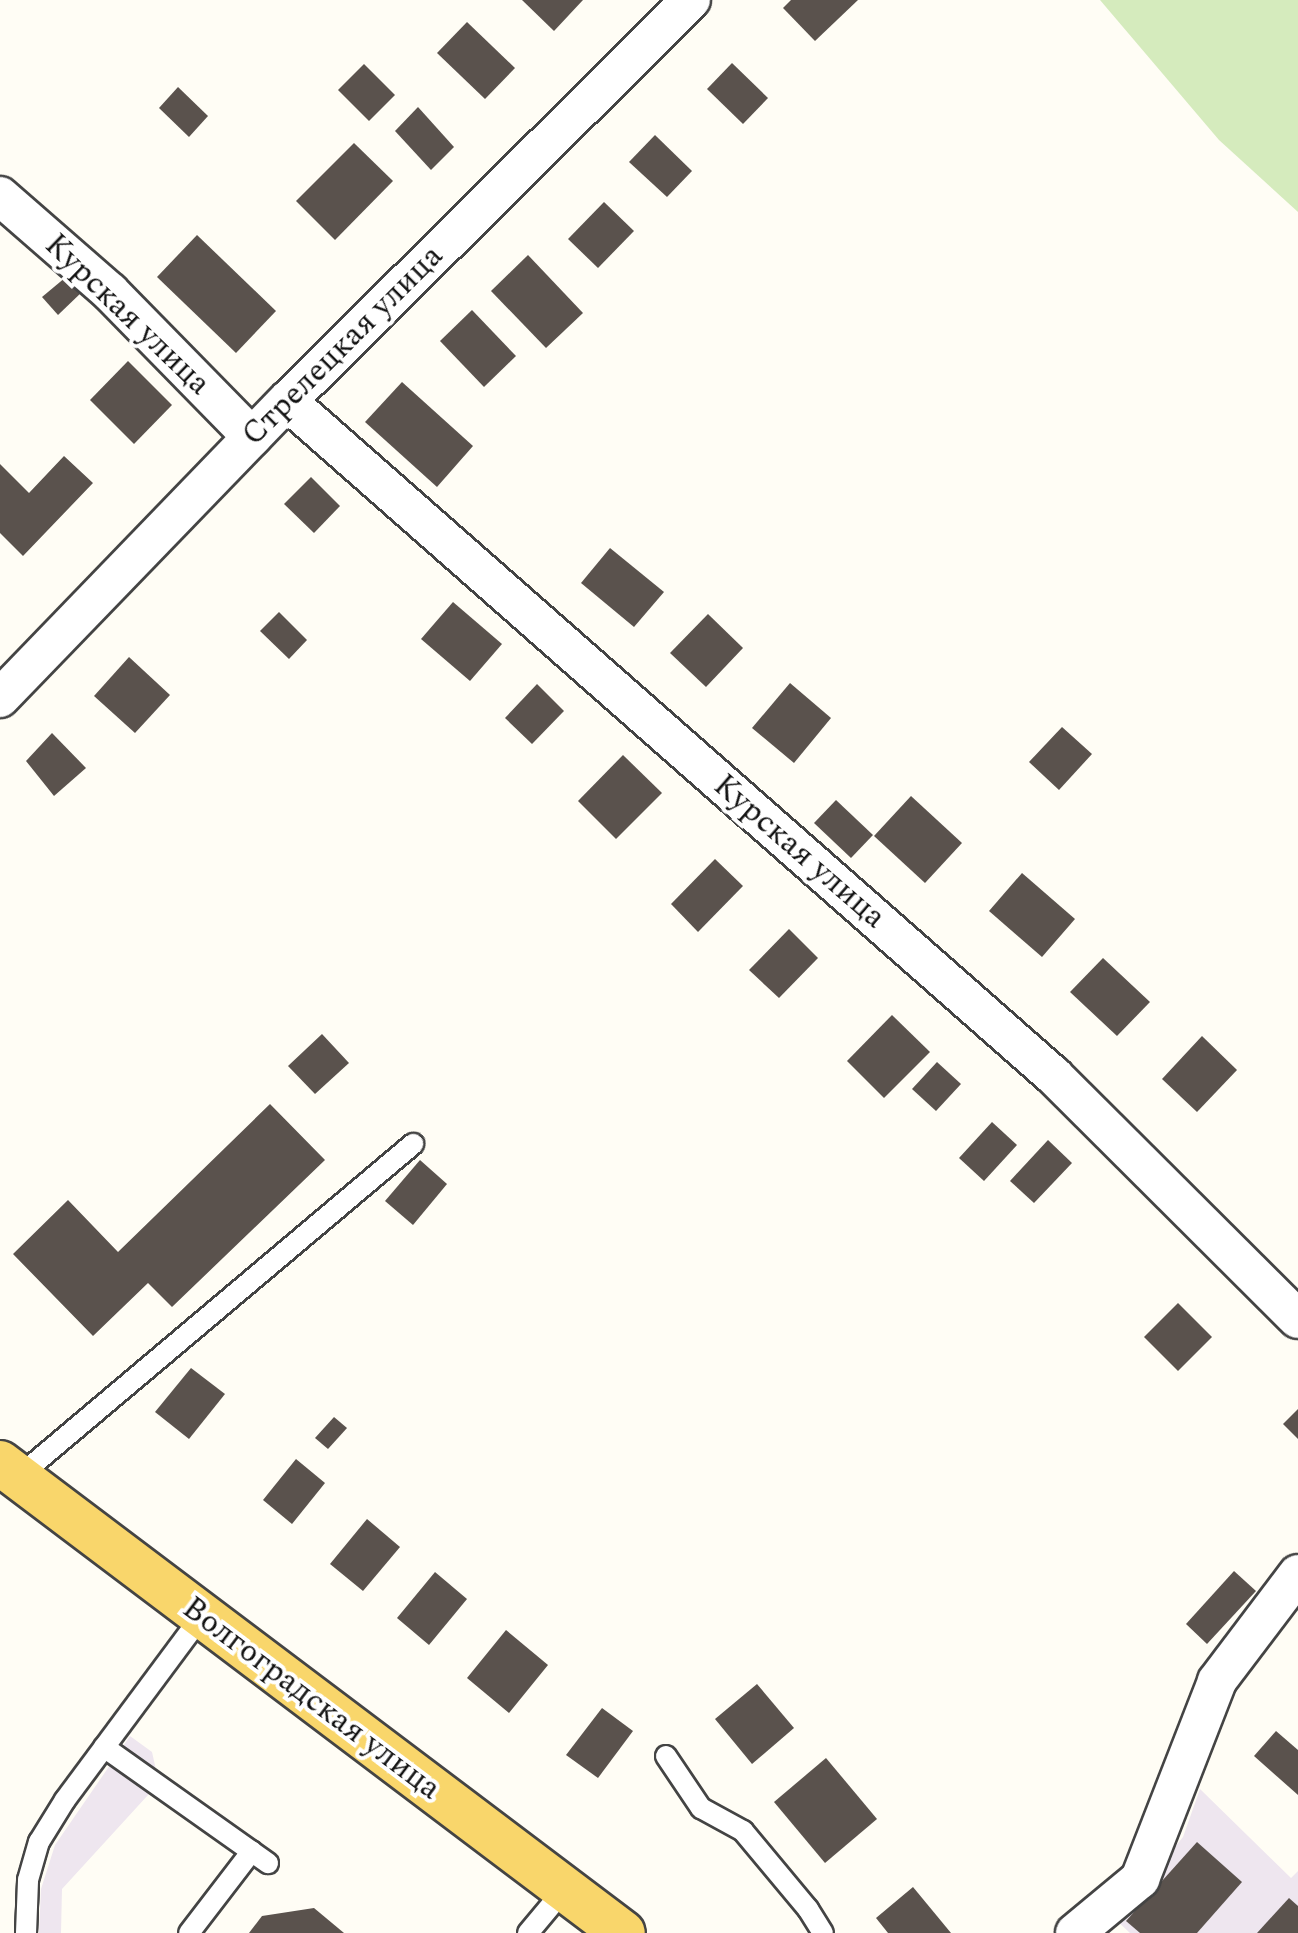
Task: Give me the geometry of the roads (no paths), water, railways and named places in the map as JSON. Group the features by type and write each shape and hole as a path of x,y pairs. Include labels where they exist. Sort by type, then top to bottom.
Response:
{"main road":[{"name":"Волгоградская улица","path":"9,1470 623,1933"}],"street":[{"name":"Стрелецкая улица","path":"0,698 287,401 691,0"},
{"name":"Курская улица","path":"0,196 110,292 252,437"},
{"name":"Курская улица","path":"287,401 1054,1076 1298,1319"},
{"path":"1096,1926 1140,1879 1217,1681 1298,1574"}],"lane":[{"path":"9,1470 413,1144"},
{"path":"26,1933 28,1880 39,1842 104,1747 201,1617"},
{"path":"104,1747 260,1857 189,1933"},
{"path":"666,1756 701,1808 743,1831 808,1909 823,1933"},
{"path":"528,1933 564,1890"}]}
